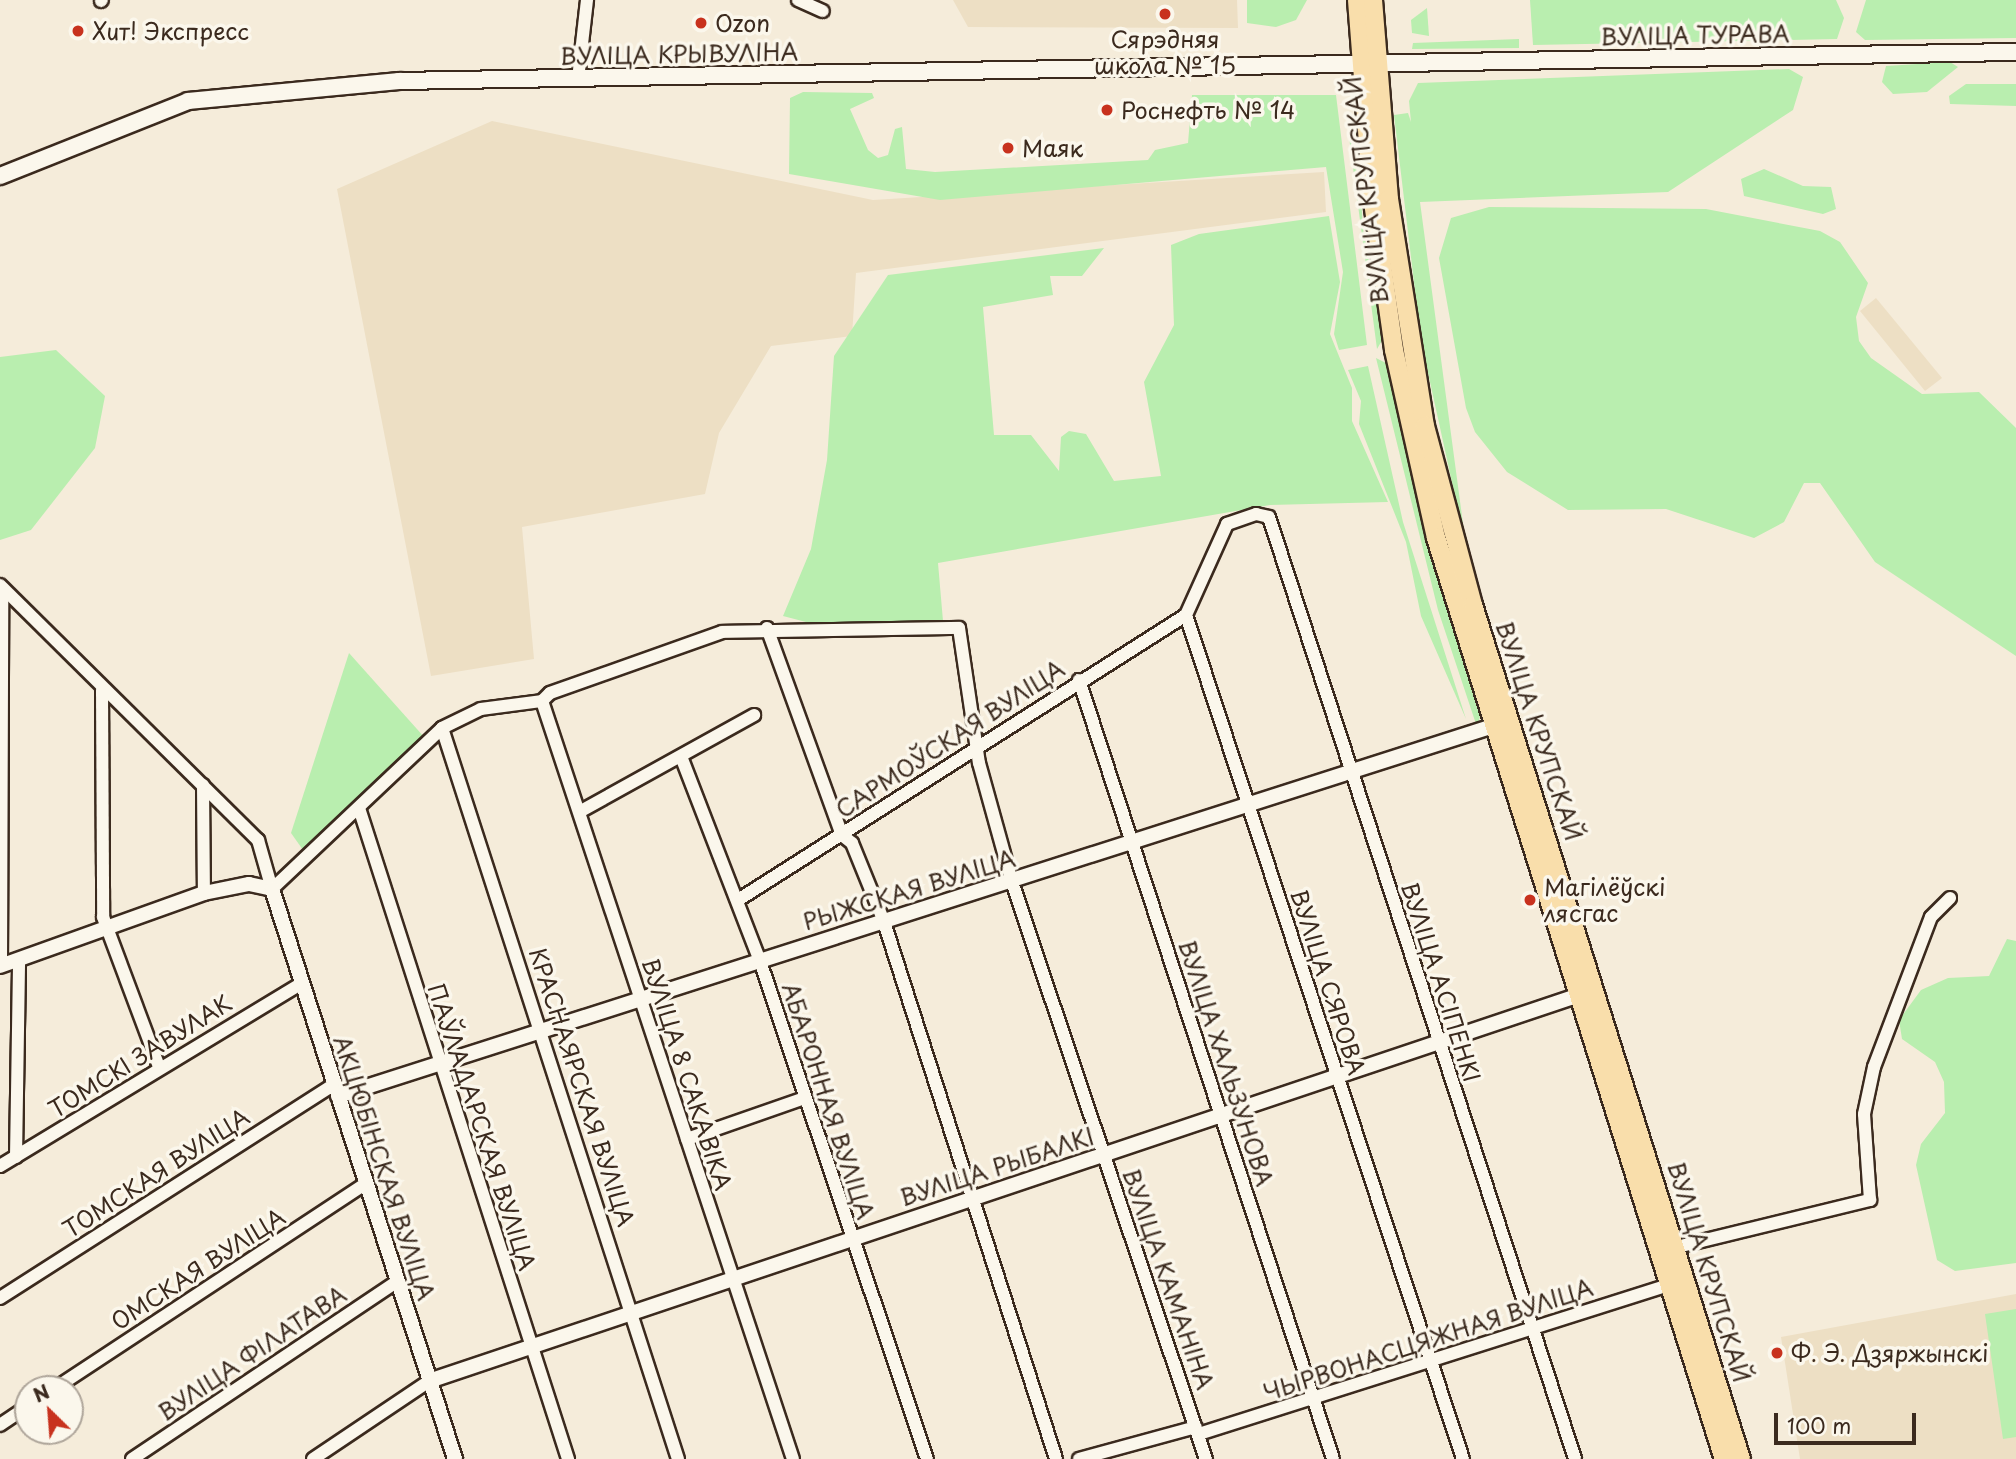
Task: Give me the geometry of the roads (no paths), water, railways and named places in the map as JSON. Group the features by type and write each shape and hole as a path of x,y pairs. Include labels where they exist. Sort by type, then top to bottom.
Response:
{"main road":[{"name":"ВУЛІЦА КРУПСКАЙ","path":"1357,0 1410,347 1452,532 1741,1459"},
{"name":"ВУЛІЦА КРУПСКАЙ","path":"1373,0 1368,66 1374,208 1409,428 1493,726 1724,1459"},
{"name":"ВУЛІЦА ТУРАВА","path":"1368,66 2016,52"},
{"name":"ВУЛІЦА КРЫВУЛІНА","path":"0,177 188,101 399,81 1368,66"}],"street":[{"path":"578,79 587,0"},
{"path":"797,0 823,11"},
{"name":"ВУЛІЦА АСІПЕНКІ","path":"1186,615 1227,524 1256,514 1269,517 1349,773 1575,1459"},
{"path":"1,587 102,690 258,840 272,889"},
{"path":"1,587 1,966 204,892 248,884 272,889"},
{"name":"САРМОЎСКАЯ ВУЛІЦА","path":"738,900 1079,680 1186,615"},
{"name":"ВУЛІЦА СЯРОВА","path":"1186,615 1463,1459"},
{"path":"272,889 442,728 481,709 542,701 550,693 722,632 767,628 842,835 852,842 884,922 1056,1459"},
{"name":"ВУЛІЦА КАМАНІНА","path":"767,628 841,634 959,628 977,745 1012,882 1206,1459"},
{"name":"ВУЛІЦА ХАЛЬЗУНОВА","path":"1079,680 1332,1459"},
{"path":"102,690 106,928 159,1067"},
{"name":"ВУЛІЦА 8 САКАВІКА","path":"542,701 581,811 640,1001 793,1459"},
{"path":"581,811 682,759 754,715"},
{"name":"РЫЖСКАЯ ВУЛІЦА","path":"336,1090 438,1065 542,1033 1493,726"},
{"name":"КРАСНАЯРСКАЯ ВУЛІЦА","path":"442,728 678,1459"},
{"name":"АБАРОННАЯ ВУЛІЦА","path":"682,759 760,961 927,1459"},
{"path":"202,785 204,892"},
{"name":"ПАЎЛАДАРСКАЯ ВУЛІЦА","path":"359,808 438,1065 568,1459"},
{"name":"АКЦЮБІНСКАЯ ВУЛІЦА","path":"272,889 455,1459"},
{"path":"1677,1247 1870,1200 1864,1114 1874,1067 1931,917 1950,898"},
{"path":"16,1157 19,959"},
{"name":"ТОМСКІ ЗАВУЛАК","path":"0,1166 302,982"},
{"name":"ВУЛІЦА РЫБАЛКІ","path":"429,1381 1579,995"},
{"name":"ТОМСКАЯ ВУЛІЦА","path":"0,1298 336,1090"},
{"path":"687,1139 805,1098"},
{"name":"ОМСКАЯ ВУЛІЦА","path":"75,1375 365,1184"},
{"name":"ВУЛІЦА ФІЛАТАВА","path":"132,1459 396,1282"},
{"name":"ЧЫРВОНАСЦЯЖНАЯ ВУЛІЦА","path":"1079,1459 1197,1431 1313,1399 1671,1284"},
{"path":"313,1459 429,1381"}],"place":[{"name":"Сярэдняя школа № 15","path":"1165,14"},
{"name":"Ozon","path":"701,23"},
{"name":"Хит! Экспресс","path":"78,31"},
{"name":"Роснефть № 14","path":"1107,110"},
{"name":"Маяк","path":"1008,148"},
{"name":"Магілёўскі лясгас","path":"1530,900"},
{"name":"Ф. Э. Дзяржынскі","path":"1777,1353"}]}
